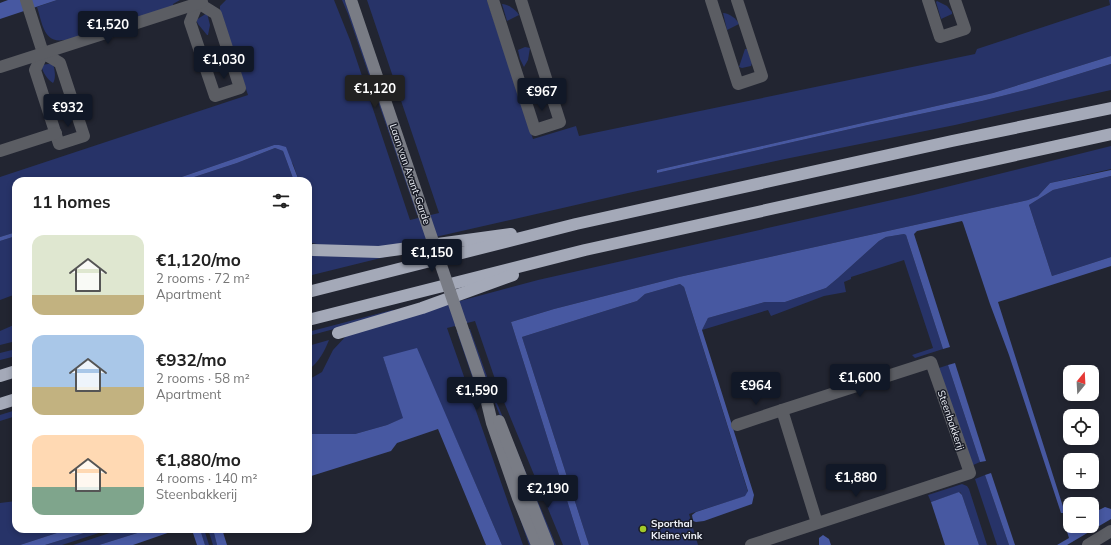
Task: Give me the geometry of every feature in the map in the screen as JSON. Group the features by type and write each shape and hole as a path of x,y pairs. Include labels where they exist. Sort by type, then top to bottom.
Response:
{"highway":[{"path":"312,291 576,224 952,141 1111,108"},
{"path":"312,319 585,250 1111,134"},
{"path":"313,250 379,252 576,224"},
{"path":"338,333 422,308 585,250"},
{"path":"0,376 12,372"},
{"path":"0,404 12,400"}],"main road":[{"name":"Laan van Avant-Garde","path":"351,0 485,394 497,438 536,545"},
{"name":"Laan van Avant-Garde","path":"485,394 499,421 548,545"}],"street":[{"path":"26,0 43,53 35,70 60,144 84,136 60,63 43,53"},
{"path":"493,0 535,130 560,122 521,0"},
{"path":"711,0 738,84 762,76 737,0"},
{"path":"928,0 940,37 965,29 955,0"},
{"path":"201,1 216,14 240,88 215,96 190,22 201,1"},
{"path":"0,67 201,1"},
{"path":"0,151 56,133"},
{"name":"Steenbakkerij","path":"737,425 931,362 970,473 751,545"},
{"path":"782,410 818,523"},
{"path":"1088,545 1111,531"}],"shaded area":[{"path":"8,0 57,0 0,19 0,3"},
{"path":"57,0 180,0 173,4 174,7 65,43 64,40 52,38 44,30 37,7"},
{"path":"226,0 334,0 350,40 410,220 439,213 367,0 487,0 533,139 576,126 579,136 975,54 977,49 1110,5 1109,0 1111,0 1111,56 993,93 657,170 657,173 868,125 982,101 1030,89 1111,64 1111,90 955,125 785,159 628,193 422,240 386,246 349,248 312,243 312,177 298,177 293,164 279,145 274,145 182,177 12,177 12,233 0,237 0,177 248,95 220,12 220,6"},
{"path":"342,0 345,0 419,215 417,215"},
{"path":"937,1 947,6 952,14 941,19"},
{"path":"502,4 512,8 519,15 507,21"},
{"path":"207,13 210,25 208,35 196,20"},
{"path":"723,13 728,14 739,24 727,30"},
{"path":"525,47 530,48 528,60 524,67 518,50"},
{"path":"745,49 747,49 752,63 751,66 742,68 739,67"},
{"path":"209,54 216,56 226,65 214,70"},
{"path":"1111,56 1111,64 1030,89 657,173 657,170 993,93"},
{"path":"53,64 54,66 55,77 53,83 46,76 41,65"},
{"path":"539,85 542,85 546,102 538,104 534,103"},
{"path":"65,101 71,117 58,120 61,107"},
{"path":"274,145 279,145 286,147 297,177 293,177 283,151 275,148 237,163 194,177 182,177"},
{"path":"1111,146 1111,169 1050,183 1038,196 1028,200 679,277 554,309 511,322 581,545 563,545 497,385 475,321 447,328 523,545 502,545 450,425 383,357 404,418 387,425 355,434 312,434 312,378 322,372 333,350 347,335 404,316 538,280 914,195"},
{"path":"275,148 283,151 293,177 194,177 237,163"},
{"path":"1111,170 1111,176 1053,190 1029,205 1052,276 1111,257 1111,266 998,302 1063,507 1063,513 1061,513 1009,355 962,221 917,231 914,234 950,347 943,349 906,235 904,234 886,237 879,241 826,288 785,302 765,302 708,318 702,330 754,495 752,504 704,521 693,521 692,515 696,512 745,496 748,491 684,287 680,284 645,294 637,301 522,337 589,545 581,545 511,322 554,309 679,277 1028,200 1038,196 1050,183"},
{"path":"1111,176 1111,257 1052,276 1029,205 1053,190"},
{"path":"12,233 12,237 0,241 0,237"},
{"path":"906,235 943,349 915,358 912,355 933,348 904,260 851,277 851,279 844,282 846,292 824,296 771,316 768,310 702,330 708,318 765,302 785,302 826,288 879,241 886,237"},
{"path":"12,237 12,296 0,300 0,241"},
{"path":"397,254 312,275 312,256"},
{"path":"680,284 684,287 748,492 746,496 689,514 698,545 589,545 522,337 637,301 645,294"},
{"path":"392,310 395,310 312,335 312,331"},
{"path":"12,326 12,342 0,345 0,331"},
{"path":"469,329 494,396 556,545 551,545 542,519 488,386"},
{"path":"457,332 459,332 531,545 529,545"},
{"path":"329,340 321,356 312,367 312,345"},
{"path":"417,348 502,545 486,545 438,429 397,443 391,451 312,476 312,434 355,434 387,425 403,418 383,357"},
{"path":"12,350 12,357 0,360 0,353"},
{"path":"955,363 986,461 980,462 948,365"},
{"path":"948,365 980,462 971,466 939,368"},
{"path":"12,411 12,417 0,421 0,415"},
{"path":"991,473 1015,545 1009,545 985,475"},
{"path":"985,475 1009,545 997,545 975,479"},
{"path":"962,484 967,486 969,489 987,545 979,545 960,492 931,502 928,495"},
{"path":"959,492 962,495 979,545 945,545 931,502"},
{"path":"12,502 12,533 57,533 20,545 0,545 0,503"},
{"path":"1105,507 1111,509 1111,519 1099,526 1099,510"},
{"path":"57,533 84,533 45,545 20,545"},
{"path":"84,533 99,533 62,545 45,545"},
{"path":"110,533 137,533 99,545 73,545"},
{"path":"137,533 168,533 133,545 99,545"},
{"path":"193,533 201,533 205,545 197,545"},
{"path":"201,533 205,533 209,545 205,545"},
{"path":"209,533 214,533 217,545 213,545"},
{"path":"214,533 223,533 227,545 217,545"},
{"path":"1067,533 1087,533 1067,545 1057,545 1069,538"},
{"path":"823,535 829,539 831,545 819,545 819,538"}],"place":[{"name":"Sporthal Kleine vink","path":"643,529"}]}
